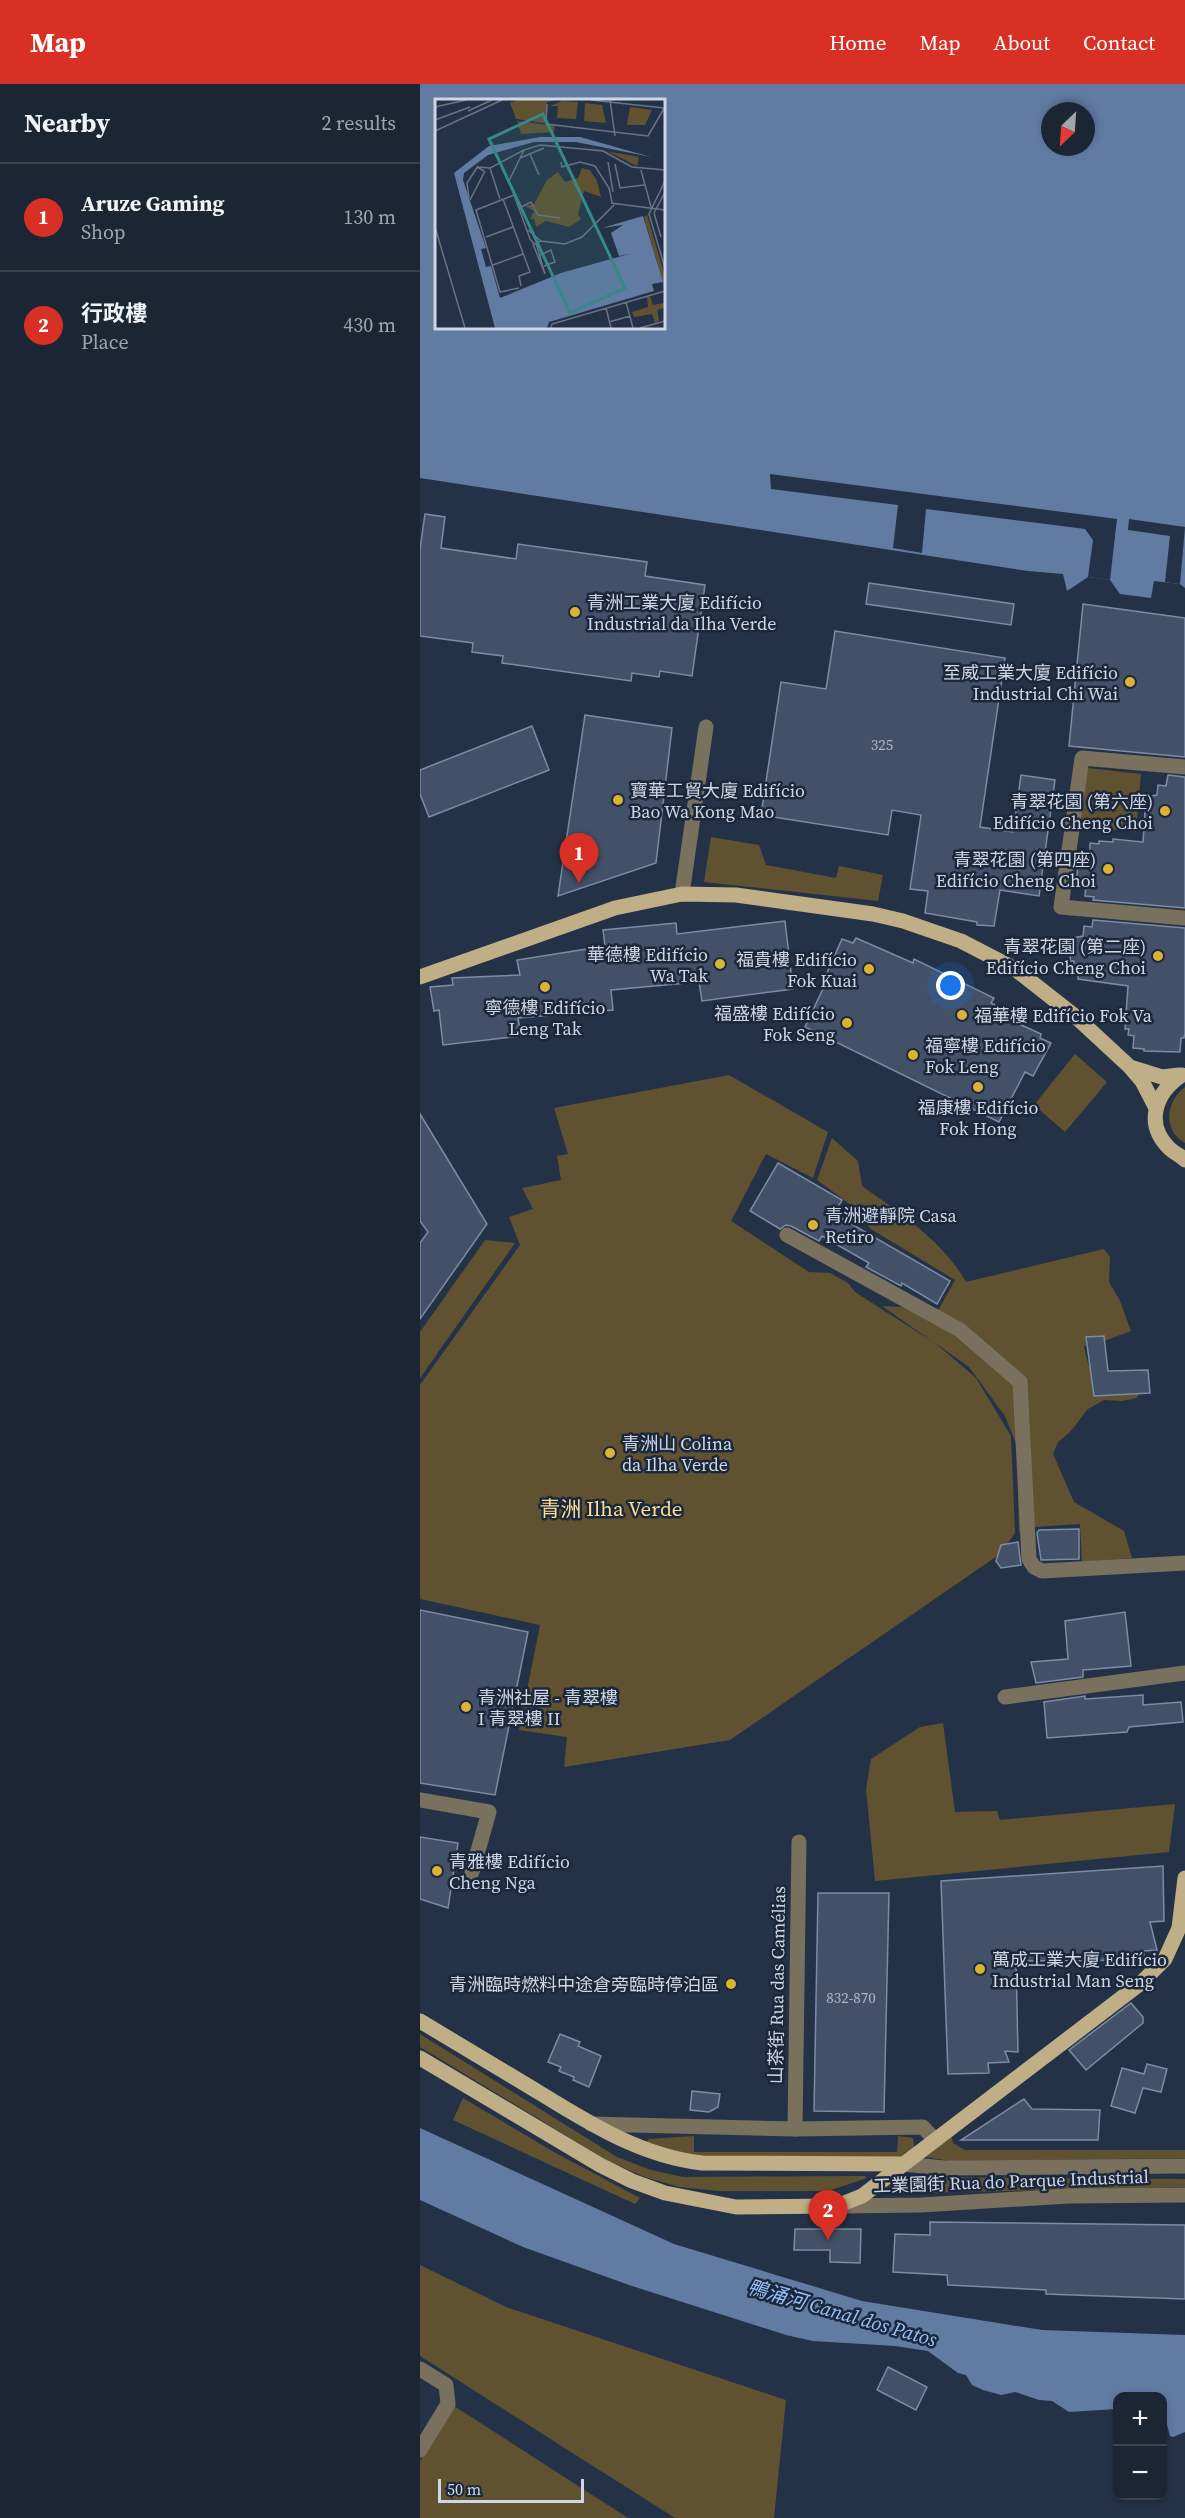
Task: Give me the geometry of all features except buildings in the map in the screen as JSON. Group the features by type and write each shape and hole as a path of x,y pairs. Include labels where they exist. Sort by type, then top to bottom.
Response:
{"main road":[{"path":"420,976 615,908 682,894 736,895 873,914 903,921 961,941 1015,969 1076,1017 1130,1066 1142,1081 1156,1108"},
{"path":"1130,1066 1162,1077 1184,1074"},
{"path":"1184,1074 1170,1083 1161,1094 1156,1108 1156,1124 1161,1137 1170,1149 1184,1158"},
{"path":"420,2058 568,2148 632,2181 665,2193 736,2207 837,2206 862,2196 1141,1983 1165,1959 1179,1928 1185,1878"},
{"path":"420,2021 591,2124 650,2152 678,2160 702,2163 903,2164"}],"street":[{"path":"682,894 706,727"},
{"path":"1185,767 1082,758 1061,907 1185,918"},
{"path":"787,1235 960,1330 1020,1382 1029,1559 1034,1567 1042,1571 1185,1563"},
{"path":"1005,1697 1185,1673"},
{"path":"420,1800 489,1812 472,1872"},
{"name":"山茶街 Rua das Camélias","path":"795,2129 799,1842"},
{"path":"591,2124 795,2129 923,2127 935,2140"},
{"name":"工業園街 Rua do Parque Industrial","path":"903,2164 945,2168 1185,2166"},
{"name":"工業園街 Rua do Parque Industrial","path":"837,2206 921,2205 1069,2196 1185,2195"},
{"path":"420,2368 446,2385 448,2404 420,2450"}],"shaded area":[{"path":"1088,768 1141,774 1136,832 1079,826"},
{"path":"711,837 759,845 766,865 836,878 839,866 883,875 878,901 704,882"},
{"path":"1075,1054 1107,1082 1065,1132 1034,1105"},
{"name":"青洲山 Colina da Ilha Verde","path":"729,1075 828,1132 813,1178 766,1154 731,1221 809,1272 830,1273 848,1283 855,1292 933,1342 882,1306 939,1309 955,1280 871,1229 851,1205 817,1180 832,1138 858,1161 862,1186 906,1217 933,1241 966,1282 1104,1249 1110,1257 1109,1282 1120,1301 1131,1331 1084,1346 1088,1364 1103,1374 1144,1384 1137,1398 1122,1401 1104,1400 1088,1409 1070,1432 1058,1442 1053,1454 1074,1502 1124,1531 1132,1558 1082,1562 1080,1524 1034,1527 1019,1532 1017,1446 1005,1416 969,1367 934,1342 976,1378 1011,1436 1015,1533 1000,1554 730,1740 564,1767 567,1737 519,1730 540,1625 420,1599 420,1385 520,1245 509,1217 533,1209 522,1188 561,1180 557,1156 568,1154 554,1108"},
{"path":"1185,1087 1185,1143 1173,1131 1169,1115 1174,1100"},
{"path":"485,1240 515,1243 420,1378 420,1332"},
{"path":"943,1723 955,1812 997,1811 1000,1820 1175,1804 1169,1852 875,1881 866,1789 871,1759 920,1727"},
{"path":"420,2034 617,2157 651,2170 683,2177 865,2176 867,2178 828,2191 719,2191 679,2187 645,2177 608,2161 420,2047"},
{"path":"463,2098 552,2151 640,2198 635,2204 453,2120"},
{"path":"951,2134 953,2143 965,2150 1185,2150 1185,2158 950,2161 926,2157"},
{"path":"694,2136 694,2152 897,2152 898,2136 913,2138 915,2153 908,2158 701,2157 645,2143 649,2139"},
{"path":"914,2177 1185,2179 1185,2187 872,2194"},
{"path":"420,2265 506,2307 786,2400 774,2518 675,2518 420,2356"},
{"path":"454,2406 628,2518 420,2518 420,2461"}],"water":[{"path":"420,84 1185,84 1185,588 1180,584 1154,581 1151,598 1120,594 1110,580 1088,577 1067,591 1063,574 1028,571 420,478"},
{"name":"鴨涌河 Canal dos Patos","path":"420,2128 674,2244 862,2301 1042,2330 1185,2335 1185,2432 1170,2436 1167,2425 1167,2392 1113,2392 1113,2409 1069,2412 1052,2401 1039,2400 1015,2392 1001,2395 972,2385 966,2375 958,2373 928,2351 895,2346 813,2341 786,2335 632,2286 523,2247 420,2200"}],"pier":[{"path":"770,474 1117,519 1110,580 1088,577 1093,540 1085,529 926,509 922,553 893,548 898,505 771,489"},
{"path":"1129,519 1185,527 1180,584 1165,582 1170,536 1128,530"}],"place":[{"name":"青洲工業大廈 Edifício Industrial da Ilha Verde","path":"575,612"},
{"name":"至威工業大廈 Edifício Industrial Chi Wai","path":"1130,682"},
{"name":"寶華工貿大廈 Edifício Bao Wa Kong Mao","path":"618,800"},
{"name":"青翠花園 (第六座) Edifício Cheng Choi","path":"1165,811"},
{"name":"青翠花園 (第四座) Edifício Cheng Choi","path":"1108,869"},
{"name":"Aruze Gaming","path":"579,883"},
{"name":"青翠花園 (第二座) Edifício Cheng Choi","path":"1158,956"},
{"name":"華德樓 Edifício Wa Tak","path":"720,964"},
{"name":"福貴樓 Edifício Fok Kuai","path":"869,969"},
{"name":"寧德樓 Edifício Leng Tak","path":"545,987"},
{"name":"福華樓 Edifício Fok Va","path":"962,1015"},
{"name":"福盛樓 Edifício Fok Seng","path":"847,1023"},
{"name":"福寧樓 Edifício Fok Leng","path":"913,1055"},
{"name":"福康樓 Edifício Fok Hong","path":"978,1087"},
{"name":"青洲避靜院 Casa Retiro","path":"813,1225"},
{"name":"青洲山 Colina da Ilha Verde","path":"610,1453"},
{"name":"青洲社屋 - 青翠樓 I 青翠樓 II","path":"466,1707"},
{"name":"青雅樓 Edifício Cheng Nga","path":"437,1871"},
{"name":"萬成工業大廈 Edifício Industrial Man Seng","path":"980,1969"},
{"name":"青洲臨時燃料中途倉旁臨時停泊區","path":"731,1984"},
{"name":"行政樓","path":"828,2240"}],"district":[{"name":"青洲 Ilha Verde","path":"611,1508"}]}
